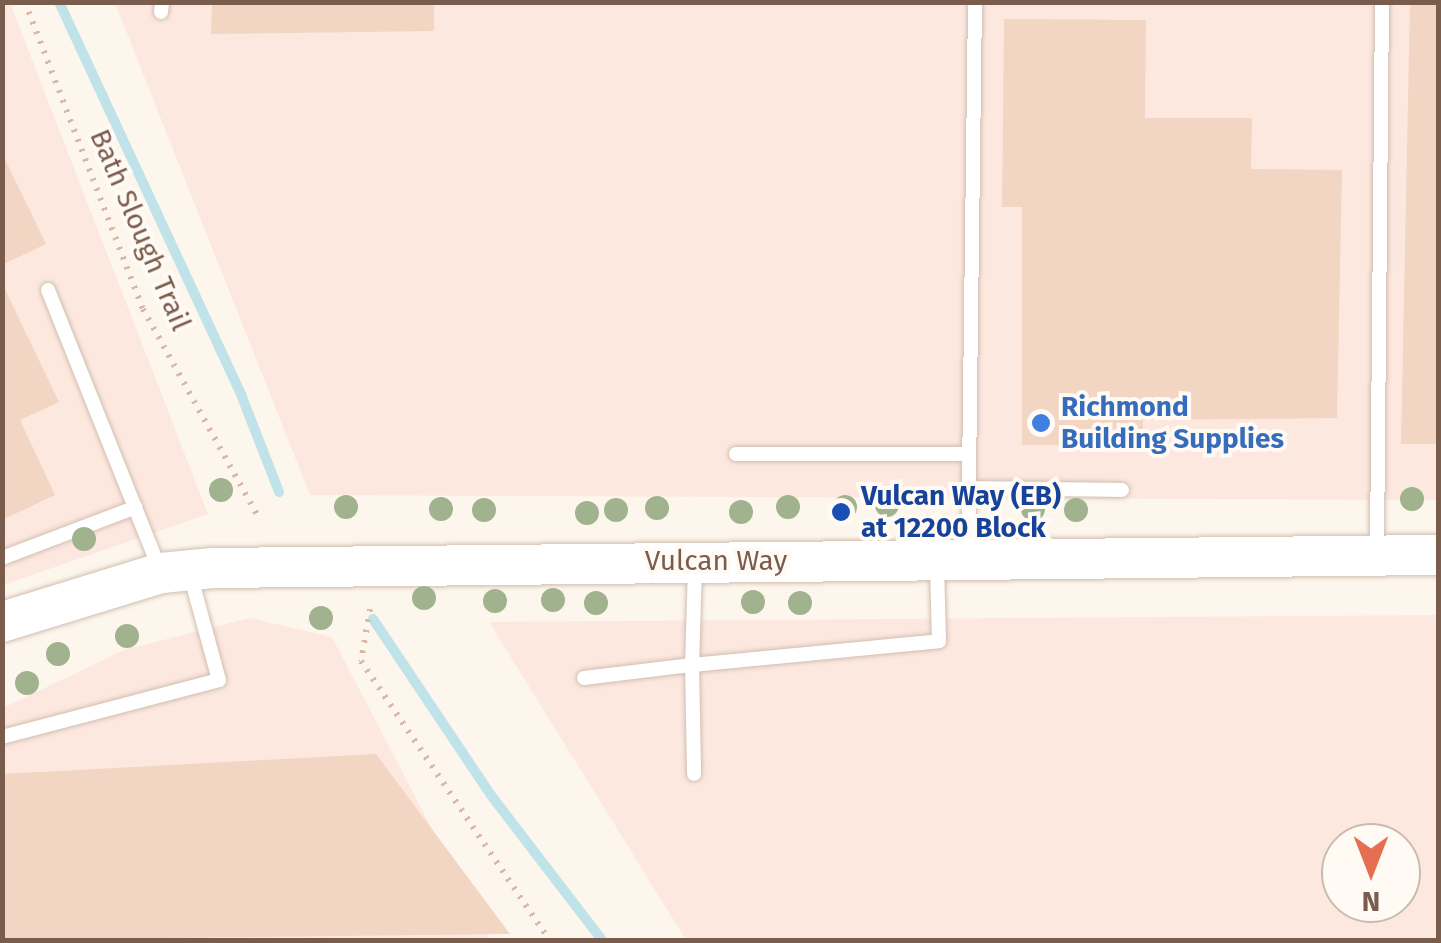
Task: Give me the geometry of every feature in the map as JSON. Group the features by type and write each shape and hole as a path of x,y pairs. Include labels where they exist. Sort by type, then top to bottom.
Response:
{"street":[{"name":"Vulcan Way","path":"2,622 175,572 695,561 1438,555"}],"lane":[{"path":"584,678 939,641 968,488 975,2"},
{"path":"1377,556 1382,2"},
{"path":"2,737 219,680 175,572 136,507 48,290"},
{"path":"736,454 969,454"},
{"path":"968,488 1122,490"},
{"path":"2,558 136,507"},
{"path":"694,774 695,561"}],"path":[{"name":"Bath Slough Trail","path":"25,2 143,309 260,520"},
{"path":"370,610 362,661 549,940"}],"shaded area":[{"path":"2,3 10,3 208,514 3,585"},
{"path":"115,3 1438,3 1438,500 310,495"},
{"path":"1438,615 1438,940 686,940 489,622"},
{"path":"250,618 332,637 490,940 3,940 3,708 124,650"}],"building":[{"path":"212,2 434,2 434,31 211,34"},
{"path":"1410,2 1438,2 1438,444 1401,444"},
{"path":"1004,19 1146,20 1145,118 1252,118 1251,169 1342,170 1337,418 1143,420 1143,445 1022,445 1022,207 1002,207"},
{"path":"2,153 46,244 2,265"},
{"path":"2,283 59,402 20,420 55,495 2,520"},
{"path":"376,754 510,934 2,940 2,774"}],"waterway":[{"path":"59,2 242,397 279,492"},
{"path":"373,619 490,794 602,940"}],"place":[{"name":"Richmond Building Supplies","path":"1041,423"},
{"name":"Vulcan Way (EB) at 12200 Block","path":"841,512"}]}
